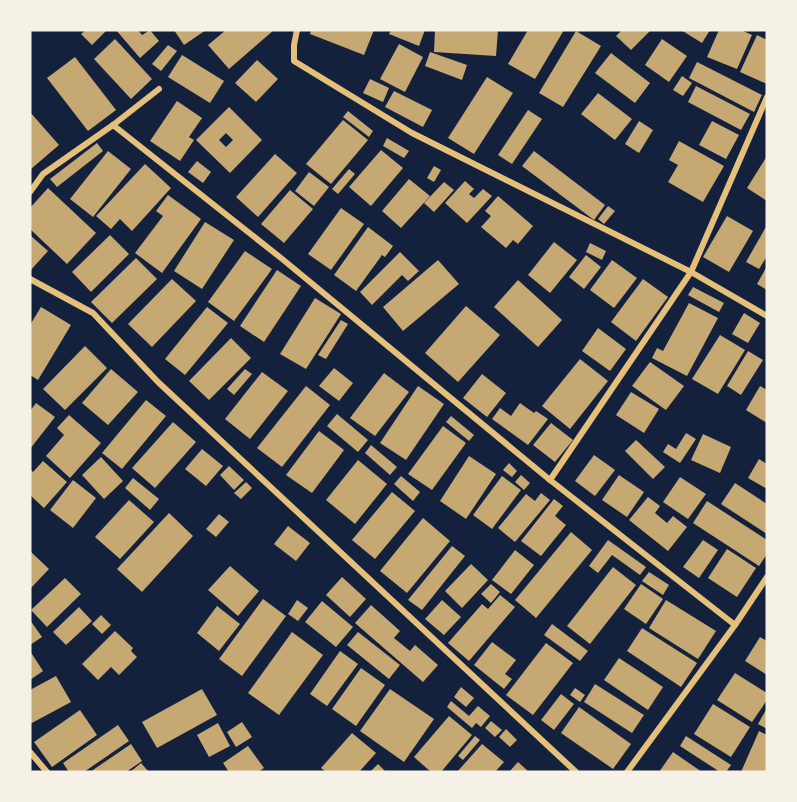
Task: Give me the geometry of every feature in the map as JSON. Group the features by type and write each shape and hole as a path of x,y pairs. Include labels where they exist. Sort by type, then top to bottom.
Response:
{"street":[{"path":"297,30 294,61 382,116 691,272 767,316"},
{"path":"30,192 43,174 113,125 159,89"},
{"path":"550,480 691,272 767,97"},
{"path":"113,125 281,258 550,480 735,625"},
{"path":"30,279 93,314 158,382 576,772"},
{"path":"627,772 735,625 767,577"},
{"path":"30,752 47,772"}],"building":[{"path":"86,30 107,30 92,45 81,34"},
{"path":"116,30 138,30 142,35 150,30 159,41 140,58"},
{"path":"174,30 206,30 184,45"},
{"path":"226,30 274,30 229,69 208,45"},
{"path":"311,30 374,30 364,55 310,34"},
{"path":"391,30 425,30 419,46 389,34"},
{"path":"435,30 498,30 496,56 434,52"},
{"path":"528,30 564,30 535,79 508,64"},
{"path":"622,30 651,30 631,50 616,36"},
{"path":"681,30 710,30 702,43"},
{"path":"719,30 741,30 752,35 737,69 707,57"},
{"path":"576,31 601,46 563,107 539,93"},
{"path":"757,35 767,40 767,84 740,72"},
{"path":"115,39 152,79 131,99 94,59"},
{"path":"662,39 687,56 669,82 645,65"},
{"path":"399,44 423,57 405,92 380,79"},
{"path":"168,45 177,51 161,71 152,64"},
{"path":"430,52 467,65 462,80 425,66"},
{"path":"611,53 650,83 635,103 595,73"},
{"path":"182,55 224,81 210,103 168,77"},
{"path":"75,57 116,110 88,131 47,78"},
{"path":"257,60 278,79 256,102 235,83"},
{"path":"697,62 762,95 754,112 689,78"},
{"path":"682,76 692,83 683,96 673,90"},
{"path":"487,77 513,93 474,154 448,138"},
{"path":"370,79 389,88 383,102 363,93"},
{"path":"696,86 750,114 741,130 688,102"},
{"path":"394,91 432,110 423,127 385,107"},
{"path":"598,93 632,119 615,140 581,114"},
{"path":"177,101 202,118 189,137 194,140 180,161 150,141"},
{"path":"229,107 262,140 230,173 196,140","holes":["226,133 233,140 226,147 219,140"]},
{"path":"528,110 542,119 512,164 498,155"},
{"path":"348,111 373,131 369,137 343,117"},
{"path":"30,112 59,145 31,169 30,168"},
{"path":"343,120 368,140 331,184 306,164"},
{"path":"639,121 653,130 639,153 625,144"},
{"path":"712,121 739,135 726,159 699,145"},
{"path":"387,138 409,151 404,158 383,146"},
{"path":"679,141 724,166 703,202 668,182 678,165 669,160"},
{"path":"97,143 103,151 57,187 50,179"},
{"path":"381,150 403,168 371,206 349,187"},
{"path":"108,151 131,169 93,217 70,199"},
{"path":"534,151 605,205 594,220 522,166"},
{"path":"275,154 297,173 258,217 236,197"},
{"path":"767,156 767,201 747,188"},
{"path":"197,161 211,172 203,183 188,172"},
{"path":"145,164 171,188 132,231 120,219 111,229 96,216"},
{"path":"434,166 441,170 434,182 427,178"},
{"path":"349,169 355,174 338,194 332,189"},
{"path":"309,172 329,187 314,206 295,191"},
{"path":"409,179 430,196 401,228 382,211"},
{"path":"465,181 474,189 469,194 474,198 483,189 492,196 467,223 445,203"},
{"path":"444,182 454,190 434,212 424,203"},
{"path":"48,188 96,233 67,264 30,229 30,208"},
{"path":"290,190 313,209 284,243 261,224"},
{"path":"168,195 201,219 162,273 135,253 163,216 156,211"},
{"path":"498,196 533,226 518,244 513,240 506,248 481,227 491,216 485,211"},
{"path":"608,206 615,211 604,224 598,219"},
{"path":"341,208 364,224 331,270 308,254"},
{"path":"727,216 753,231 729,272 703,257"},
{"path":"205,222 234,240 202,289 174,271"},
{"path":"767,225 767,256 759,269 746,262"},
{"path":"368,227 393,246 385,257 382,255 356,291 334,275"},
{"path":"30,235 48,251 30,271"},
{"path":"110,235 129,254 91,292 72,272"},
{"path":"554,242 577,260 550,293 528,275"},
{"path":"590,243 606,251 602,260 586,252"},
{"path":"245,251 272,269 234,321 208,302"},
{"path":"400,252 419,271 408,281 402,275 372,305 360,292"},
{"path":"586,255 601,267 584,289 569,277"},
{"path":"136,258 157,279 112,323 91,302"},
{"path":"438,260 459,284 403,331 383,307"},
{"path":"612,260 637,278 614,308 590,290"},
{"path":"767,266 767,290 757,284"},
{"path":"277,270 301,286 264,342 240,326"},
{"path":"172,279 196,301 152,347 128,324"},
{"path":"643,279 668,297 636,341 611,322"},
{"path":"518,280 562,320 538,347 494,307"},
{"path":"693,287 724,303 719,312 688,295"},
{"path":"315,298 341,314 306,369 280,354"},
{"path":"689,303 718,318 687,376 652,358 657,348 663,351"},
{"path":"466,306 500,335 458,382 425,353"},
{"path":"41,307 71,325 38,380 30,375 30,325"},
{"path":"207,307 228,323 185,375 165,359"},
{"path":"744,313 760,323 748,343 732,334"},
{"path":"341,320 348,324 326,359 318,355"},
{"path":"598,328 626,349 610,371 582,351"},
{"path":"720,335 745,350 718,394 692,379"},
{"path":"231,338 251,358 209,400 189,381"},
{"path":"85,346 107,368 65,410 43,389"},
{"path":"748,351 763,360 741,395 727,386"},
{"path":"580,359 608,381 570,429 542,406"},
{"path":"650,362 684,386 666,410 632,386"},
{"path":"334,368 353,383 339,401 319,386"},
{"path":"111,369 138,392 108,425 82,403"},
{"path":"245,369 252,374 234,395 227,389"},
{"path":"262,372 288,391 250,439 225,419"},
{"path":"384,373 409,392 375,436 350,418"},
{"path":"482,374 506,393 487,417 463,398"},
{"path":"306,386 330,405 282,467 257,448"},
{"path":"418,386 444,404 406,460 380,443"},
{"path":"760,386 767,390 767,423 746,410"},
{"path":"631,392 659,409 644,433 616,415"},
{"path":"146,400 166,416 122,469 102,453"},
{"path":"36,403 55,417 30,449 30,411"},
{"path":"520,403 548,419 528,445 492,419 500,408 511,416"},
{"path":"337,414 368,440 358,452 327,426"},
{"path":"69,415 101,443 70,478 46,456 64,435 57,428"},
{"path":"451,416 474,435 469,441 446,422"},
{"path":"173,422 196,442 155,488 132,468"},
{"path":"551,423 573,440 555,462 533,445"},
{"path":"443,426 466,443 432,490 408,474"},
{"path":"319,431 344,450 312,493 286,475"},
{"path":"686,433 696,439 680,463 663,452 668,444 676,449"},
{"path":"703,434 731,447 720,473 691,460"},
{"path":"636,440 665,467 653,479 625,451"},
{"path":"371,445 397,467 390,475 365,453"},
{"path":"202,449 223,466 206,486 185,469"},
{"path":"594,455 615,470 595,496 575,481"},
{"path":"469,456 496,474 466,519 440,501"},
{"path":"101,457 123,481 104,499 82,475"},
{"path":"759,459 767,464 767,489 748,478"},
{"path":"358,460 387,484 355,524 326,500"},
{"path":"43,461 67,482 44,508 30,495 30,469 33,472"},
{"path":"509,463 517,471 512,477 503,470"},
{"path":"229,466 244,480 234,490 220,475"},
{"path":"521,475 530,483 524,490 515,482"},
{"path":"619,475 644,492 627,517 602,500"},
{"path":"401,476 420,492 413,501 394,484"},
{"path":"502,476 521,490 492,529 473,515"},
{"path":"680,477 706,494 688,519 663,502"},
{"path":"133,478 159,499 150,510 125,488"},
{"path":"73,480 96,498 73,528 50,510"},
{"path":"246,482 252,488 241,499 234,493"},
{"path":"735,483 767,504 767,534 721,504"},
{"path":"392,492 415,511 375,559 352,540"},
{"path":"541,493 550,500 515,542 498,528 526,494 535,501"},
{"path":"648,497 660,506 655,513 667,523 673,516 687,527 668,551 629,520"},
{"path":"554,499 563,506 555,516 566,525 541,556 521,541"},
{"path":"129,500 154,522 120,559 95,537"},
{"path":"707,501 767,540 767,554 759,566 693,523"},
{"path":"169,513 193,536 142,592 117,569"},
{"path":"219,514 229,522 216,537 206,529"},
{"path":"423,518 450,541 407,593 380,571"},
{"path":"288,526 310,543 296,561 274,544"},
{"path":"571,532 592,550 536,618 515,600"},
{"path":"608,540 646,567 640,575 612,555 598,573 589,566"},
{"path":"703,540 718,550 699,578 683,567"},
{"path":"452,546 465,556 422,610 408,600"},
{"path":"727,549 756,568 737,597 708,578"},
{"path":"515,550 534,565 511,594 492,580"},
{"path":"30,551 49,569 30,589"},
{"path":"471,564 488,580 462,608 445,591"},
{"path":"230,566 259,591 238,616 208,590"},
{"path":"613,567 636,585 590,644 567,626"},
{"path":"649,572 669,585 663,595 642,581"},
{"path":"342,577 366,599 350,617 326,595"},
{"path":"65,578 81,594 47,627 31,610"},
{"path":"491,584 500,592 491,603 481,594"},
{"path":"641,584 663,599 646,624 624,609"},
{"path":"500,595 515,607 469,661 448,643 482,604 488,609"},
{"path":"263,599 286,616 242,676 219,659"},
{"path":"297,600 308,608 298,621 288,614"},
{"path":"442,600 461,617 444,635 425,619"},
{"path":"666,600 716,631 698,659 649,628"},
{"path":"322,601 353,627 336,647 305,622"},
{"path":"371,605 400,631 394,638 410,651 415,645 438,665 423,682 355,623"},
{"path":"217,606 240,624 219,651 197,633"},
{"path":"79,607 92,621 66,645 53,632"},
{"path":"101,615 111,625 102,634 92,624"},
{"path":"30,620 42,637 30,645"},
{"path":"552,624 588,651 580,661 544,635"},
{"path":"642,628 697,663 681,687 627,651"},
{"path":"115,631 133,648 131,651 137,657 119,675 111,667 98,680 82,664"},
{"path":"292,632 323,655 279,715 248,693"},
{"path":"358,632 400,665 389,679 347,645"},
{"path":"760,637 767,641 767,675 745,661"},
{"path":"492,642 516,660 505,674 512,679 504,689 474,665"},
{"path":"546,643 573,663 533,715 506,695"},
{"path":"30,651 43,671 30,680"},
{"path":"340,651 358,664 327,706 310,694"},
{"path":"619,658 663,687 648,710 604,680"},
{"path":"361,668 385,685 356,726 332,709"},
{"path":"735,673 767,693 767,700 752,722 717,700"},
{"path":"56,676 71,702 30,724 30,690"},
{"path":"595,684 644,715 632,733 584,702"},
{"path":"461,687 474,698 466,707 454,697"},
{"path":"575,688 585,695 580,702 570,695"},
{"path":"202,689 217,715 157,748 142,722"},
{"path":"390,689 434,719 404,762 360,731"},
{"path":"561,694 574,704 554,730 541,720"},
{"path":"451,701 469,716 478,706 490,716 481,727 476,723 472,728 447,707"},
{"path":"713,704 750,727 731,757 694,734"},
{"path":"579,707 631,744 613,769 561,733"},
{"path":"767,708 767,729 758,724"},
{"path":"80,710 97,735 52,767 34,742"},
{"path":"449,716 472,735 441,772 431,772 414,757"},
{"path":"491,721 502,730 495,737 485,728"},
{"path":"242,722 252,737 236,747 227,732"},
{"path":"218,723 230,746 209,757 197,735"},
{"path":"118,725 129,741 84,772 69,772 63,763"},
{"path":"506,729 517,740 510,747 499,737"},
{"path":"759,731 767,735 767,772 741,772"},
{"path":"352,733 376,753 359,772 326,772 321,768"},
{"path":"475,736 480,740 463,760 458,756"},
{"path":"686,736 731,765 726,772 720,772 680,746"},
{"path":"131,744 142,761 126,772 90,772"},
{"path":"482,744 504,762 495,772 457,772"},
{"path":"248,746 264,768 258,772 229,772 223,763"},
{"path":"673,752 702,772 659,772"},
{"path":"518,762 529,772 509,772"},
{"path":"141,763 149,772 130,772"},
{"path":"378,764 386,772 370,772"}]}
